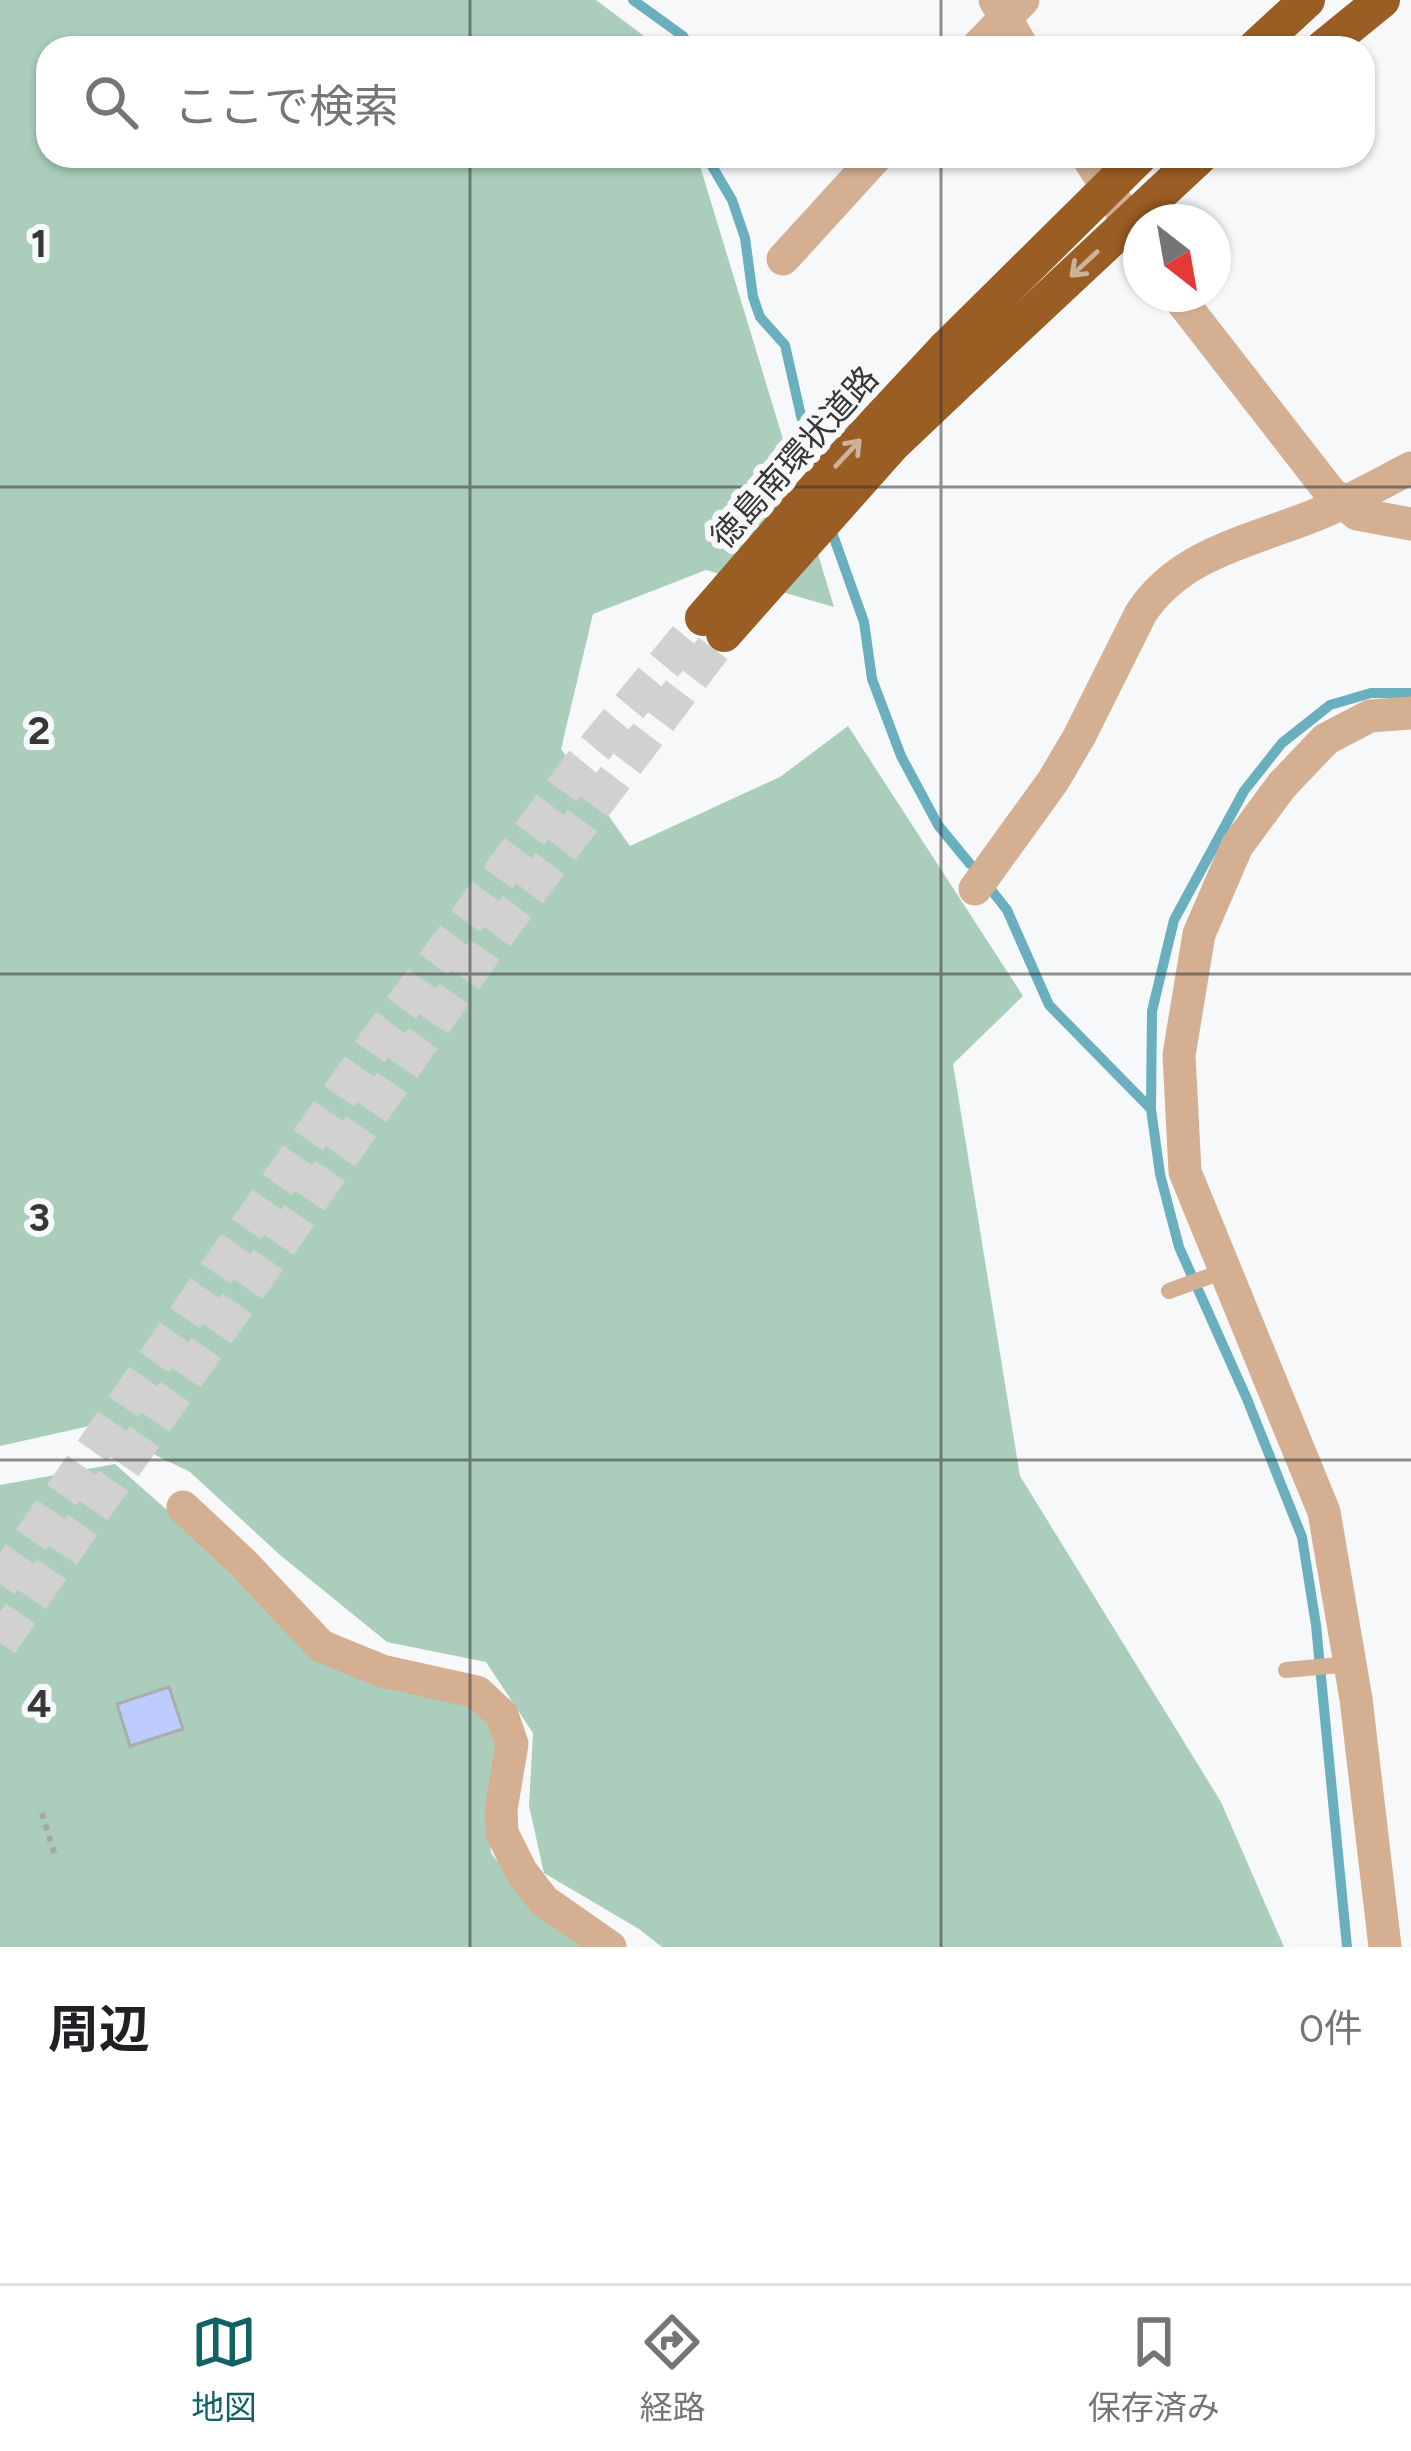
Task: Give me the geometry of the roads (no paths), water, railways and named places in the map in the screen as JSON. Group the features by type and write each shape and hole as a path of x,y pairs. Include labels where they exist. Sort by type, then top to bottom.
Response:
{"highway":[{"path":"1268,36 1307,0"},
{"path":"1338,36 1382,0"},
{"path":"957,361 1129,168"},
{"path":"957,361 1186,168"},
{"name":"徳島南環状道路","path":"714,626 780,549 892,445 957,361"}],"street":[{"path":"985,36 1007,5"},
{"path":"1007,5 1019,36"},
{"path":"783,259 867,168"},
{"path":"1095,168 1123,213"},
{"path":"1190,312 1330,491 1357,514 1411,524"},
{"path":"975,889 1053,781 1153,595 1203,559 1343,502 1411,468"},
{"path":"1385,1947 1350,1664 1324,1512 1185,1172 1179,1055 1199,934 1237,846 1326,739 1370,716 1411,713"},
{"path":"183,1508 321,1646 382,1671 477,1692 502,1715 512,1744 502,1833 521,1871 544,1901 610,1947"}],"lane":[{"path":"1169,1292 1224,1271"},
{"path":"1286,1670 1350,1664"}],"waterway":[{"path":"633,0 683,36"},
{"path":"713,168 732,200 745,238 760,317 785,345 815,478"},
{"path":"829,524 864,622 872,679 901,756 938,825 970,864"},
{"path":"1347,1947 1316,1625 1302,1537 1179,1247 1160,1174 1151,1109 1152,1011 1174,920 1244,791 1282,743 1330,705 1371,693 1411,693"},
{"path":"989,887 1007,910 1049,1005 1151,1109"}],"tunnel":[{"path":"0,1584 378,1040 580,766 703,618"},
{"path":"0,1643 489,944 724,634"}]}
